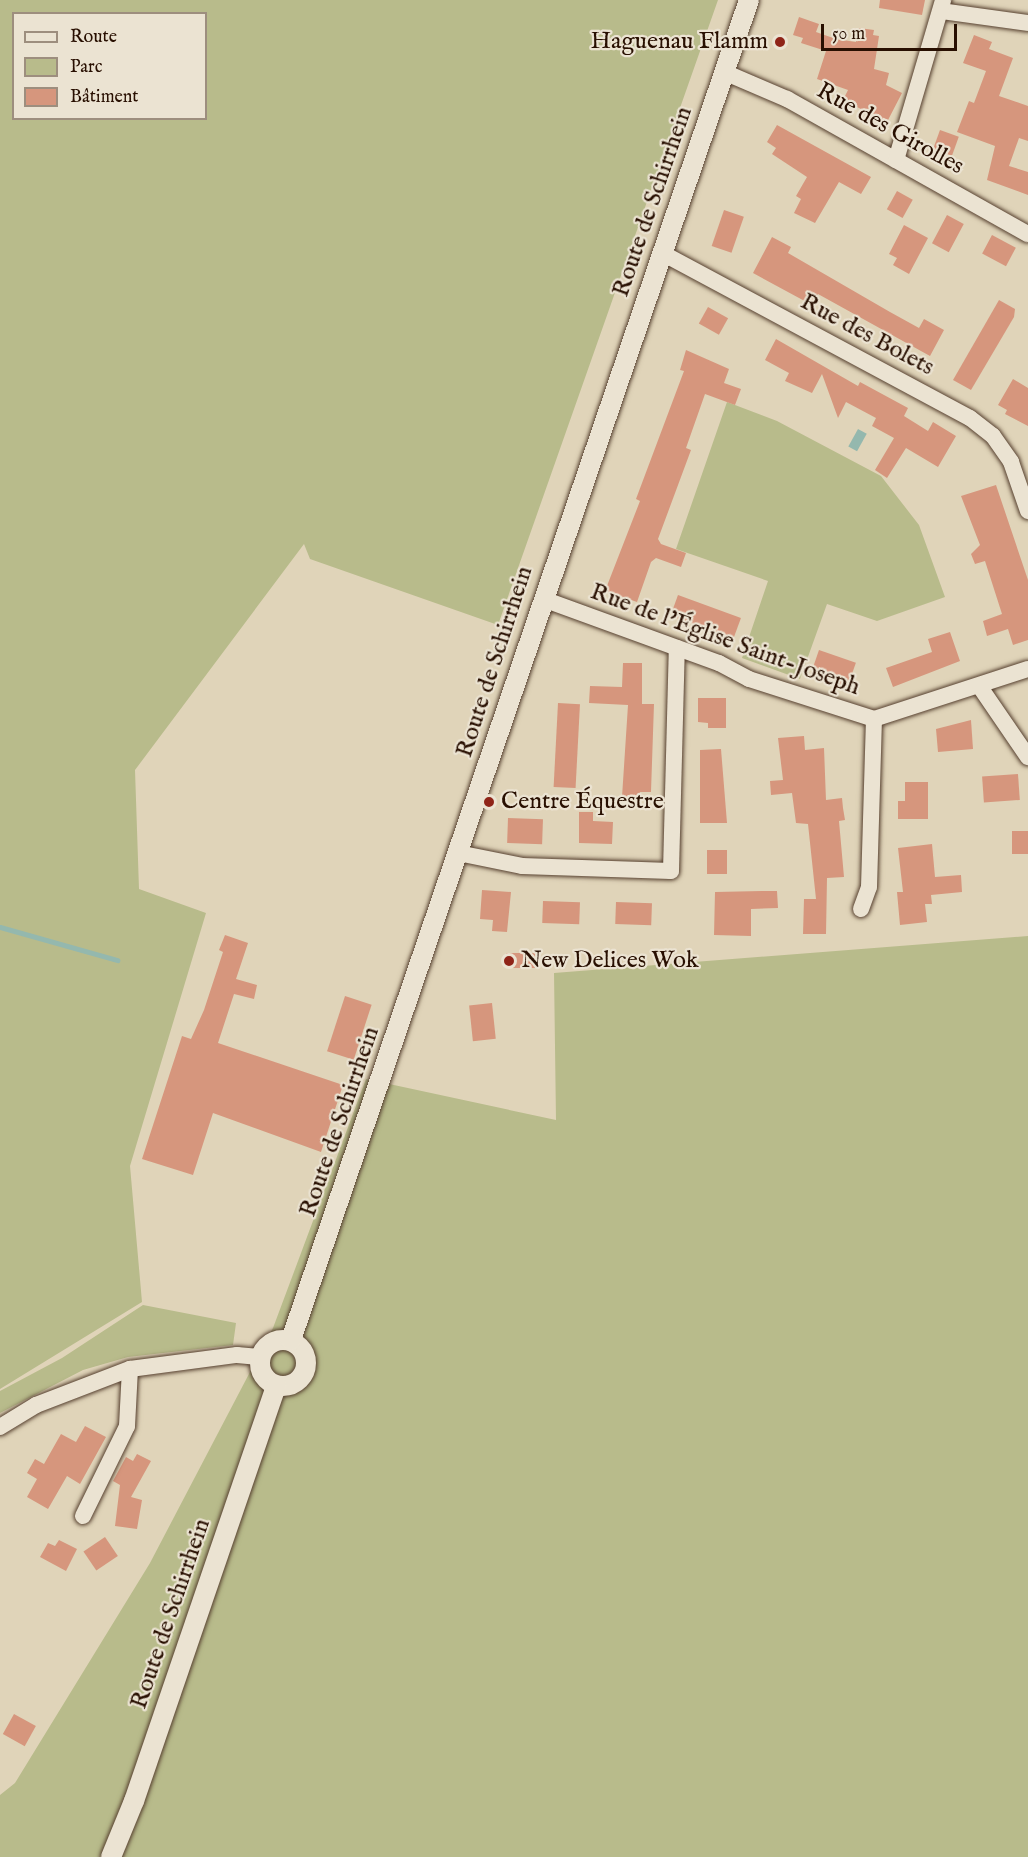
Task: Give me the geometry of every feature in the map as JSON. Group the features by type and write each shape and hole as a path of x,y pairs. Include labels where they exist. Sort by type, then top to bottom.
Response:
{"street":[{"name":"Route de Schirrhein","path":"291,1340 749,0"},
{"path":"896,160 942,5 1028,23"},
{"name":"Rue des Girolles","path":"724,72 788,99 1028,234"},
{"name":"Rue des Bolets","path":"662,253 970,418 993,436 1011,462 1024,488 1028,511"},
{"name":"Rue de l'Église Saint-Joseph","path":"543,599 720,663 748,679 874,719 980,687 1028,669"},
{"path":"458,853 522,866 671,871 677,648"},
{"path":"980,687 1028,757"},
{"path":"861,909 869,887 874,719"},
{"path":"278,1339 291,1340 306,1357 306,1370 290,1386 276,1386 264,1378 259,1357 268,1344 278,1339"},
{"path":"0,1428 36,1405 130,1369 237,1355 259,1357"},
{"path":"83,1516 127,1426 130,1369"},
{"name":"Route de Schirrhein","path":"111,1857 134,1802 276,1386"}],"green space":[{"path":"0,0 718,0 498,625 310,559 304,544 135,770 139,889 206,913 130,1166 142,1302 0,1389"},
{"path":"727,402 777,421 881,476 919,525 945,597 877,621 827,604 800,679 742,658 768,581 676,549"},
{"path":"1028,936 1028,1857 0,1857 0,1795 15,1783 150,1563 273,1328 366,1079 556,1120 554,973"},
{"path":"143,1305 236,1323 233,1345 128,1357 83,1370 0,1413 0,1391 62,1358"}],"water":[{"path":"858,429 867,434 857,451 848,446"}],"building":[{"path":"880,0 925,0 922,15 879,8"},
{"path":"799,17 819,24 816,32 836,39 856,42 859,28 874,30 873,35 879,36 874,69 889,73 886,85 902,93 887,122 843,100 848,90 817,79 826,51 801,43 803,38 793,35"},
{"path":"974,35 992,42 989,49 1013,58 999,96 1028,106 1028,141 1019,138 1009,166 1028,172 1028,195 987,180 995,146 957,132 969,101 974,103 986,71 963,63"},
{"path":"777,125 871,177 861,194 839,182 815,223 794,213 801,199 796,196 807,177 772,154 776,148 767,142"},
{"path":"940,130 959,137 952,156 933,149"},
{"path":"897,191 913,200 903,218 887,209"},
{"path":"724,210 744,217 731,253 712,246"},
{"path":"947,215 964,224 949,252 932,243"},
{"path":"904,225 928,238 909,274 893,265 897,258 889,254"},
{"path":"992,235 1016,248 1006,266 982,254"},
{"path":"772,237 791,247 788,253 919,328 924,319 944,330 930,356 818,294 812,305 753,273"},
{"path":"999,300 1015,309 1014,317 971,390 953,380"},
{"path":"708,307 728,318 719,335 699,324"},
{"path":"776,339 858,386 860,382 908,408 904,416 928,431 933,422 956,436 938,467 906,448 887,478 875,470 894,438 872,426 876,418 846,402 838,418 822,374 812,393 785,381 789,373 765,360"},
{"path":"686,350 729,369 724,383 741,389 735,405 705,394 686,448 691,450 658,539 661,544 686,553 681,567 656,558 651,562 637,602 605,591 640,501 636,499 684,371 680,370"},
{"path":"1013,379 1028,388 1028,426 1005,414 1007,410 998,405"},
{"path":"996,485 1028,580 1028,640 1013,645 1008,629 987,636 983,621 1002,614 985,561 975,564 971,554 980,545 961,496"},
{"path":"678,595 741,618 733,639 670,616"},
{"path":"950,632 960,661 893,687 886,668 932,652 928,639"},
{"path":"819,650 856,663 847,687 811,675"},
{"path":"623,663 642,663 642,704 654,704 651,792 640,792 640,798 622,797 628,705 589,703 590,686 622,687"},
{"path":"698,698 726,698 726,728 708,728 708,723 698,722"},
{"path":"558,703 580,704 576,788 554,787"},
{"path":"971,720 973,749 938,752 936,729"},
{"path":"804,736 805,750 824,748 826,800 842,798 845,820 839,821 844,877 827,878 826,934 803,934 804,899 816,899 808,824 796,823 792,793 771,795 770,781 783,780 778,738"},
{"path":"721,749 727,823 700,823 700,750"},
{"path":"1018,774 1020,800 984,802 982,777"},
{"path":"905,782 928,782 928,819 898,819 898,801 905,801"},
{"path":"579,812 593,812 593,821 613,822 612,844 579,843"},
{"path":"508,818 543,819 542,844 507,843"},
{"path":"1012,831 1028,831 1028,854 1012,854"},
{"path":"932,844 935,877 961,875 962,892 931,895 932,904 925,904 927,922 900,925 897,892 903,892 898,848"},
{"path":"707,850 727,850 727,874 707,874"},
{"path":"482,890 511,892 507,932 492,931 493,920 480,919"},
{"path":"777,891 778,908 751,909 751,936 714,935 715,892"},
{"path":"543,901 580,902 579,924 542,923"},
{"path":"616,902 652,903 651,925 615,924"},
{"path":"225,935 248,943 236,979 257,985 254,999 234,994 218,1043 343,1085 321,1152 213,1113 193,1175 142,1159 182,1036 191,1039 204,1010 223,952 219,950"},
{"path":"506,953 535,953 535,968 506,968"},
{"path":"345,996 372,1005 354,1060 327,1051"},
{"path":"492,1003 496,1039 473,1041 469,1005"},
{"path":"85,1426 106,1437 80,1484 67,1476 48,1509 27,1497 37,1479 27,1473 35,1459 44,1464 61,1434 76,1442"},
{"path":"137,1454 151,1461 131,1497 142,1500 137,1529 115,1526 120,1485 113,1481 126,1457 133,1461"},
{"path":"105,1537 118,1556 96,1571 83,1552"},
{"path":"59,1540 77,1549 66,1571 40,1557 48,1543 55,1546"},
{"path":"14,1714 36,1726 25,1746 3,1734"}],"waterway":[{"path":"0,927 117,960"}],"place":[{"name":"Haguenau Flamm","path":"780,42"},
{"name":"Centre Équestre","path":"489,802"},
{"name":"New Delices Wok","path":"509,961"}]}
